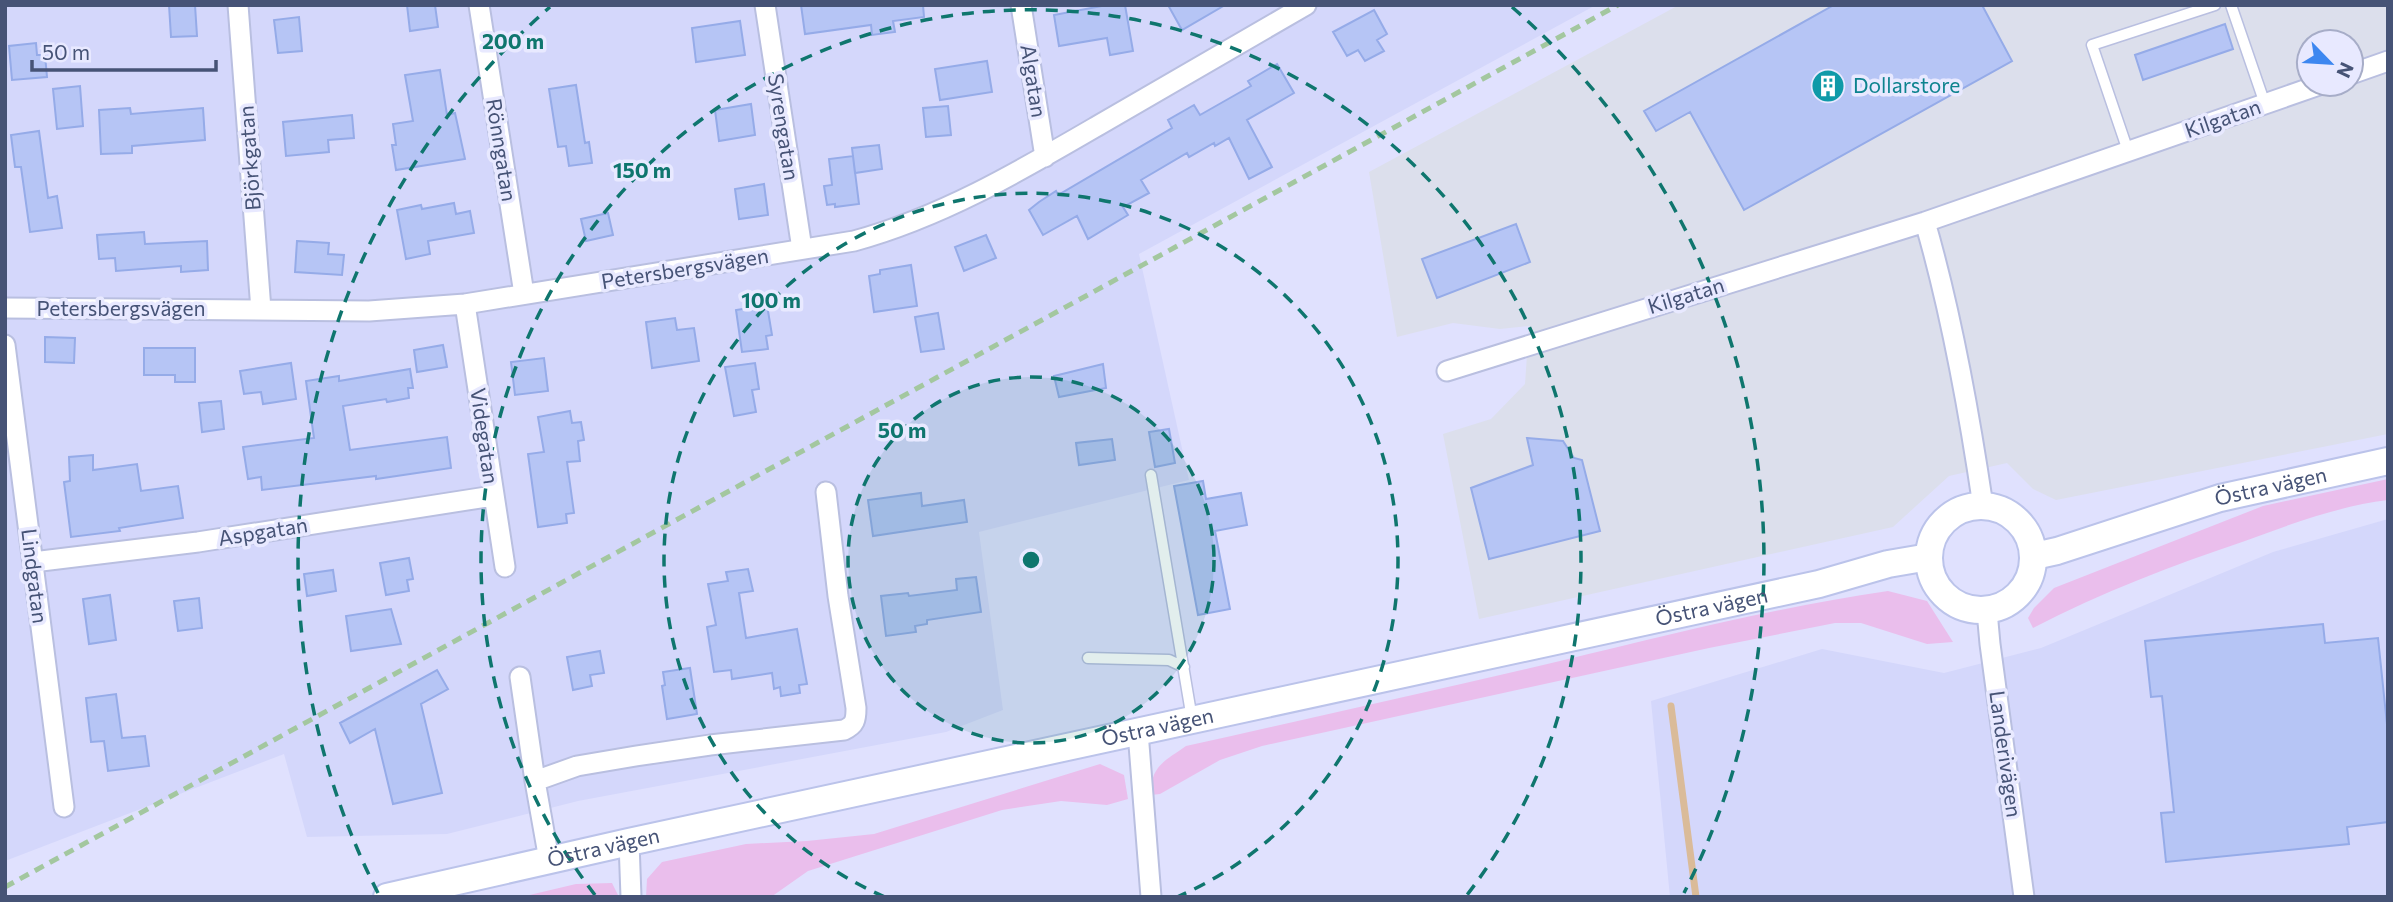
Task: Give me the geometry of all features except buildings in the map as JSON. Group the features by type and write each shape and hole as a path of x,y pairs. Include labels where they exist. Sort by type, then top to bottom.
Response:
{"street":[{"name":"Björkgatan","path":"238,5 261,310"},
{"name":"Rönngatan","path":"479,5 524,294"},
{"name":"Syrengatan","path":"765,5 802,249"},
{"name":"Algatan","path":"1021,5 1045,156"},
{"name":"Petersbergsvägen","path":"5,308 369,311 466,304 854,241 942,211 1045,156 1306,5"},
{"path":"2365,69 2388,61"},
{"name":"Kilgatan","path":"1447,371 1925,222 2295,93"},
{"path":"1925,222 1938,266 1954,343 1983,506"},
{"name":"Videgatan","path":"466,304 505,567"},
{"name":"Lindgatan","path":"5,345 64,807"},
{"name":"Östra vägen","path":"2034,556 2220,498 2388,461"},
{"path":"535,781 577,766 710,745 844,730 852,726 856,718 856,708 826,492"},
{"name":"Aspgatan","path":"33,562 198,542 493,496"},
{"path":"1983,506 2002,510 2018,521 2029,537 2034,556 2024,589 2004,606 1987,611 1963,608 1943,594 1934,581 1929,557 1934,537 1946,520 1963,509 1983,506"},
{"name":"Östra vägen","path":"387,897 1929,557"},
{"name":"Landerivägen","path":"1987,611 2024,897"},
{"path":"520,677 550,860"},
{"path":"1138,732 1151,897"},
{"path":"629,842 631,897"}],"lane":[{"path":"2128,151 2092,45 2214,5"},
{"path":"2231,5 2264,104"},
{"path":"1151,475 1192,720"},
{"path":"1088,658 1169,660 1184,667"}],"shaded area":[{"path":"5,5 1596,5 1139,254 1189,480 979,532 1003,710 946,732 578,801 447,834 307,837 284,754 5,861"},
{"path":"1679,5 2388,5 2388,434 2056,500 2033,489 2007,463 1949,476 1893,527 1479,619 1443,434 1491,419 1525,384 1529,326 1500,329 1453,323 1397,337 1369,172"},
{"path":"2388,479 2388,500 2315,516 2190,560 2111,591 2033,628 2028,618 2054,588 2263,506"},
{"path":"2388,519 2388,897 1670,897 1651,701 1822,649 1944,673 2041,648 2273,552"},
{"path":"1888,591 1927,601 1953,642 1927,644 1861,623 1835,623 1262,746 1220,760 1160,794 1151,795 1153,777 1160,765 1186,746 1723,622"},
{"path":"1100,764 1124,775 1128,799 1107,805 1061,801 1002,810 808,871 771,897 646,897 647,879 662,862 746,844 874,834"},
{"path":"612,883 619,897 521,897 576,884"}],"waterway":[{"path":"1671,706 1696,897"}],"railway":[{"path":"5,887 1618,5"}],"place":[{"name":"Dollarstore","path":"1828,86"}]}
